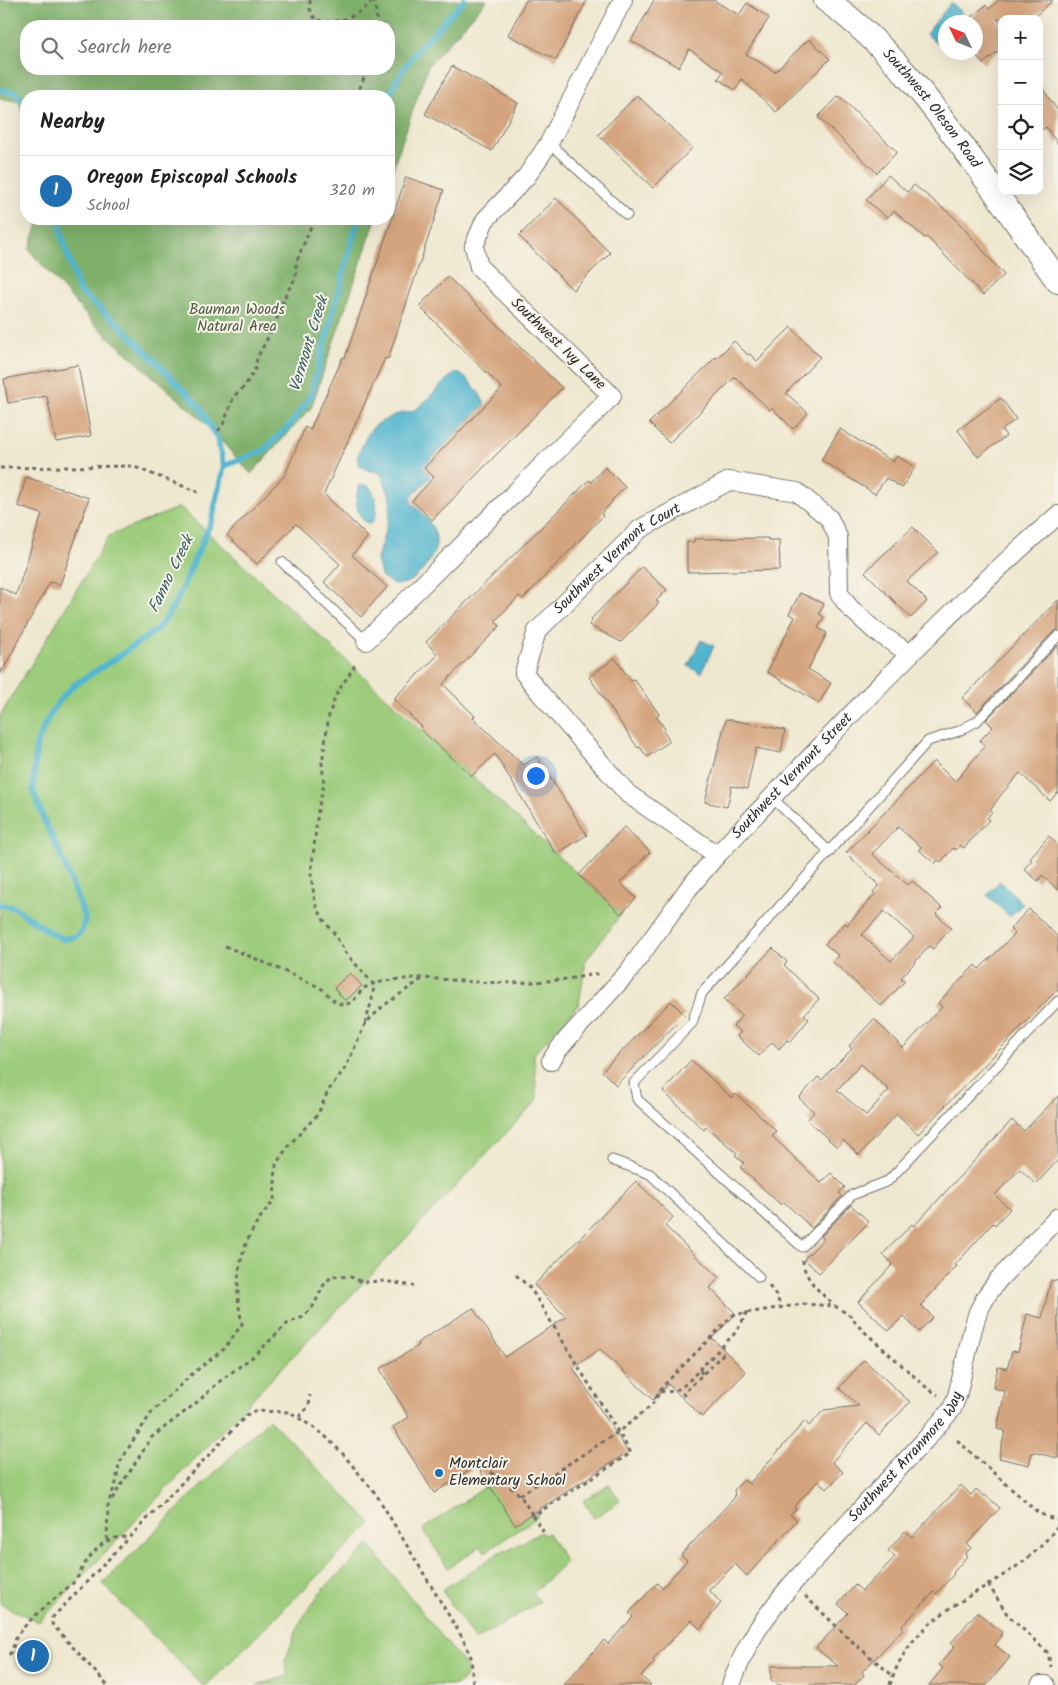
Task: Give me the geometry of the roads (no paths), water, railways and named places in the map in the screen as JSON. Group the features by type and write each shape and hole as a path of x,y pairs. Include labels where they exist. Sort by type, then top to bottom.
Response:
{"main road":[{"name":"Southwest Oleson Road","path":"826,0 844,12 889,55 918,88 949,128 1058,281"}],"street":[{"name":"Southwest Ivy Lane","path":"366,641 612,396 479,267 474,246 485,220 526,176 549,144 623,0"},
{"name":"Southwest Vermont Court","path":"717,855 628,794 540,693 524,672 537,632 640,529 728,481 797,492 829,518 838,536 839,593 849,607 874,630 910,654"},
{"name":"Southwest Vermont Street","path":"551,1061 563,1043 629,971 688,889 717,855 910,654 1013,554 1058,515"},
{"name":"Southwest Arranmore Way","path":"731,1685 746,1647 757,1628 792,1584 926,1440 952,1409 978,1312 998,1280 1058,1217"},
{"path":"1040,1685 1048,1677"}],"lane":[{"path":"549,144 627,215"},
{"path":"282,562 366,641"},
{"path":"1058,636 977,721 959,731 928,741 702,993 692,1023 634,1083 637,1099 802,1247 852,1195 888,1181 1058,1001"},
{"path":"772,798 830,852"},
{"path":"612,1160 650,1174 759,1277"}],"water":[{"path":"951,3 962,12 959,15 941,15"},
{"path":"938,19 937,43 926,34"},
{"path":"457,372 466,378 480,394 485,404 423,467 431,477 415,493 410,501 428,520 436,537 436,544 426,566 414,579 406,583 391,583 381,576 377,559 389,517 391,498 381,474 360,466 357,457 368,434 375,426 394,415 416,409"},
{"path":"359,486 369,486 376,500 376,515 371,524 362,519 358,509 357,491"},
{"path":"701,640 714,646 701,673 688,666"},
{"path":"1000,881 1023,904 1010,917 987,895"}],"waterway":[{"name":"Vermont Creek","path":"392,90 401,73 420,47 464,0"},
{"name":"Fanno Creek","path":"0,90 15,92 20,98"},
{"name":"Fanno Creek","path":"0,905 14,907 49,932 63,939 75,937 82,931 85,918 33,790 36,746 45,724 59,701 74,685 158,629 175,604 212,520 224,466 217,438 199,406 121,326 79,291 60,225"},
{"name":"Vermont Creek","path":"224,466 263,451 292,423 311,395 356,225"}],"place":[{"name":"Montclair Elementary School","path":"439,1473"},
{"name":"Oregon Episcopal Schools","path":"33,1656"}],"park label":[{"name":"Bauman Woods Natural Area","path":"237,318"}]}
